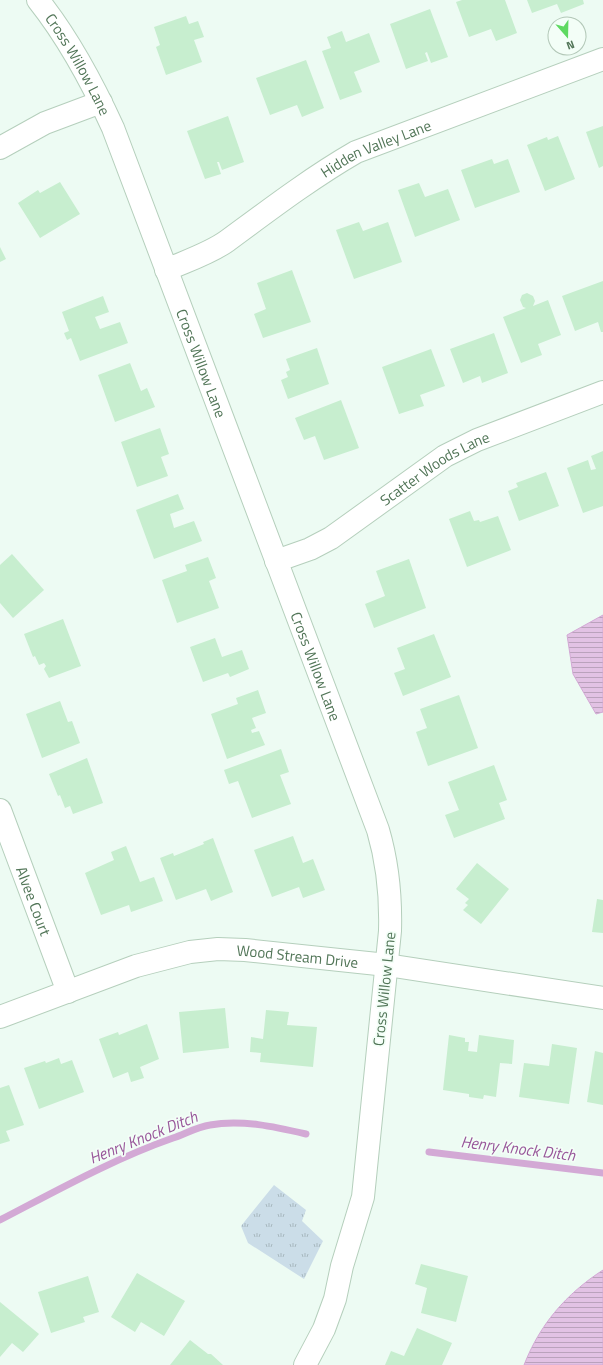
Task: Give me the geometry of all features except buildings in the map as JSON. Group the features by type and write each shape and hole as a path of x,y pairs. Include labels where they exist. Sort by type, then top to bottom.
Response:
{"street":[{"name":"Cross Willow Lane","path":"38,0 72,48 113,128 376,824 385,855 389,876 391,913 363,1197 342,1266 335,1299 324,1329 304,1365"},
{"name":"Hidden Valley Lane","path":"166,270 199,256 227,241 335,164 356,152 603,59"},
{"path":"0,148 45,123 101,102"},
{"name":"Scatter Woods Lane","path":"276,561 310,549 331,538 446,456 477,440 603,392"},
{"name":"Alvee Court","path":"0,810 68,992"},
{"name":"Wood Stream Drive","path":"0,1018 136,966 162,958 190,952 218,950 244,950 387,965 603,998"}],"green space":[{"path":"274,1185 306,1210 302,1221 323,1241 304,1279 248,1243 241,1226"}],"shaded area":[{"path":"603,615 603,712 596,714 573,674 567,635"},
{"path":"603,1270 603,1365 524,1365 530,1350 546,1323 577,1289"}],"waterway":[{"name":"Henry Knock Ditch","path":"0,1220 107,1166 151,1146 205,1126 222,1123 246,1123 271,1126 306,1134"},
{"name":"Henry Knock Ditch","path":"429,1152 603,1173"}]}
